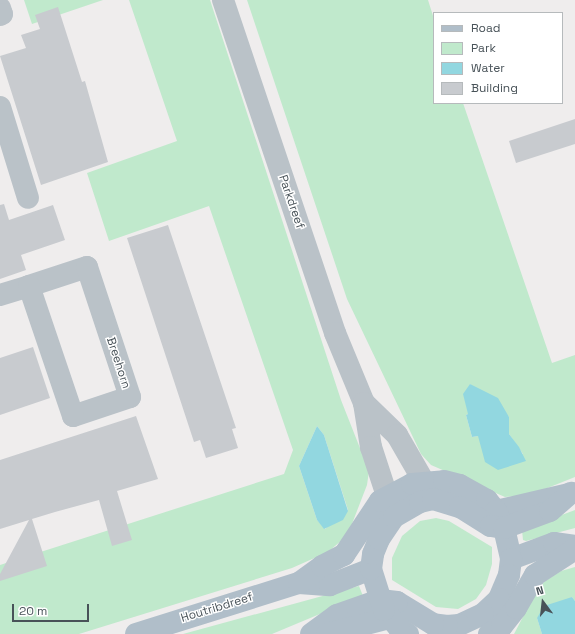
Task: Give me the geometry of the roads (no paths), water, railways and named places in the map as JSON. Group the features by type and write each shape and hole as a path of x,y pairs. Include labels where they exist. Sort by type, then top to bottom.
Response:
{"main road":[{"path":"394,517 387,496 424,482 444,481 460,486 487,500 500,519 511,559 509,575 486,627"},
{"path":"408,634 385,609 372,569 373,554 379,539 394,517 420,502 433,499 460,507 491,526 500,519 550,511 573,493"},
{"name":"Houtribdreef","path":"136,634 299,583 322,566 344,555 351,547 374,510 387,496"},
{"path":"511,559 554,543 575,546"},
{"path":"328,634 385,609 397,602 434,624 447,626 502,626 516,608 526,588 536,574 575,550"},
{"name":"Houtribdreef","path":"299,583 330,585 372,569"},
{"path":"310,634 337,615 385,609"}],"street":[{"name":"Parkdreef","path":"223,0 335,333 364,403 372,447 387,496"},
{"path":"0,8 2,14 0,15"},
{"path":"0,107 8,163 28,198"},
{"name":"Breehorn","path":"0,295 87,267 130,397 73,416 29,286"},
{"name":"Parkdreef","path":"364,403 397,435 424,482"}],"water":[{"path":"470,384 498,398 509,417 509,434 519,447 526,461 498,470 485,462 478,436 472,437 466,415 468,414 463,394"},
{"path":"317,426 324,435 348,511 343,520 324,529 317,520 299,466"},
{"path":"572,597 575,601 575,634 542,634 537,618 544,606"}]}
